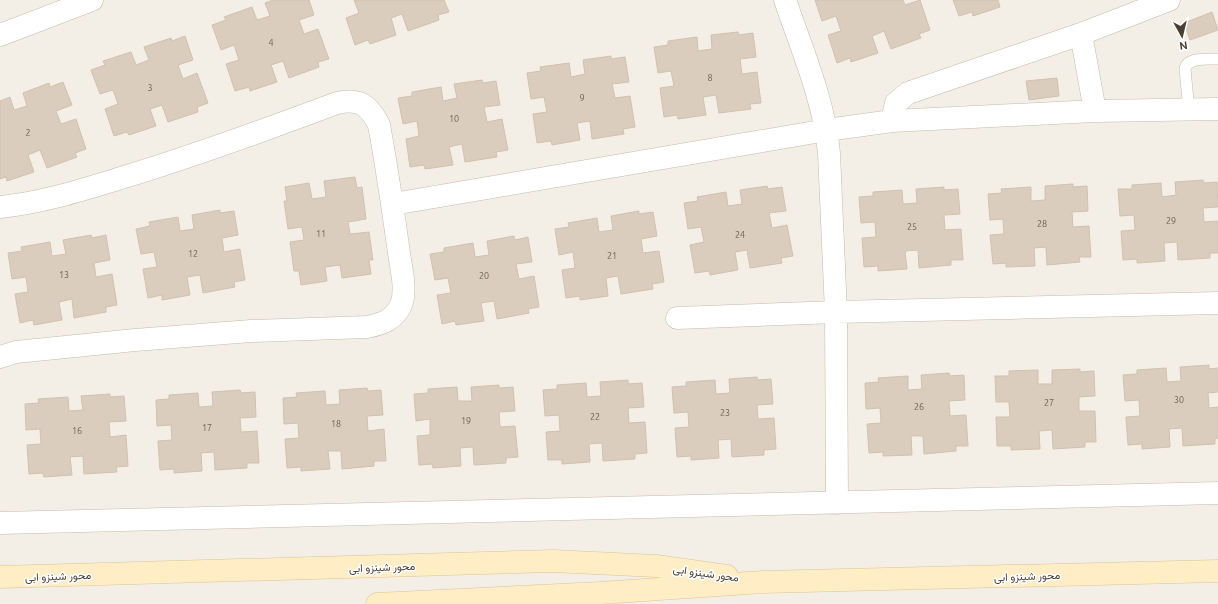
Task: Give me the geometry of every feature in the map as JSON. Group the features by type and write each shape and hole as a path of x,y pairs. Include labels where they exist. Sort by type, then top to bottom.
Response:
{"main road":[{"name":"محور شينزو ابى","path":"0,577 553,561 656,566 763,582"},
{"name":"محور شينزو ابى","path":"377,604 600,593 763,582 1218,571"}],"street":[{"path":"0,35 92,0"},
{"path":"785,0 810,73 827,130 832,177 836,312 837,503"},
{"path":"892,121 896,103 908,93 1081,34 1169,0"},
{"path":"1081,34 1095,111"},
{"path":"0,208 22,205 181,159 347,101 357,102 366,106 373,114 379,125 393,204 404,289 402,304 394,317 382,325 367,327 251,331 135,340 16,352 0,357"},
{"path":"393,204 827,130 892,121 1095,111 1190,111 1218,109"},
{"path":"677,318 836,312 1218,303"},
{"path":"0,523 1218,493"}],"lane":[{"path":"1190,111 1185,69 1186,64 1190,61 1218,59"}],"building":[{"path":"273,0 309,0 314,15 299,20 304,34 318,29 329,59 318,62 319,67 289,78 283,61 271,65 277,82 250,91 249,87 235,91 226,64 239,60 234,45 221,50 212,25 226,20 224,17 252,7 257,20 270,16 265,3"},
{"path":"354,0 444,0 449,12 438,15 439,20 408,31 402,14 391,18 396,35 370,44 368,40 355,45 346,18 359,13"},
{"path":"815,0 903,0 905,5 920,0 930,30 919,34 921,38 891,49 884,31 872,36 878,53 851,62 850,58 837,63 828,35 841,31 836,16 822,21"},
{"path":"953,0 998,0 1000,7 973,16 972,12 959,16"},
{"path":"1212,12 1218,30 1190,40 1184,23"},
{"path":"738,32 739,35 753,33 756,57 740,59 742,74 757,72 761,103 750,104 751,109 719,113 716,95 703,97 706,115 678,119 677,115 664,117 660,88 674,86 671,71 658,73 654,47 668,45 668,41 697,37 698,51 712,49 711,35"},
{"path":"185,36 193,60 178,65 183,79 197,73 208,103 197,107 198,112 168,122 162,105 150,109 156,126 129,135 127,132 114,136 105,109 118,104 113,90 100,94 91,70 105,65 103,61 131,52 136,65 149,60 144,47 171,38 172,41"},
{"path":"611,56 611,59 625,57 629,82 612,84 615,98 630,96 635,127 623,129 624,134 592,139 590,121 577,123 580,140 552,145 551,141 537,143 533,114 547,112 544,97 531,99 527,73 541,71 540,67 569,63 571,77 585,74 583,60"},
{"path":"1057,78 1059,96 1029,100 1026,81"},
{"path":"482,80 483,83 496,81 500,105 484,107 487,122 502,119 508,150 496,152 497,157 465,162 462,144 449,147 453,165 425,169 424,165 410,167 406,139 419,136 417,121 403,124 398,98 412,96 412,92 441,87 443,101 457,98 454,84"},
{"path":"63,82 72,105 56,111 61,124 76,119 86,149 75,153 77,157 47,168 40,150 28,155 34,172 7,181 6,177 0,179 0,101 10,97 14,110 27,106 23,93 49,83 50,87"},
{"path":"355,177 357,188 362,187 366,219 348,222 350,234 369,232 373,260 369,260 371,274 342,278 340,265 325,267 327,281 301,285 299,271 294,271 290,242 304,240 302,227 288,229 284,201 287,201 285,187 309,183 312,199 326,197 324,181"},
{"path":"1203,180 1204,183 1217,182 1218,207 1203,208 1204,222 1218,221 1218,253 1210,253 1210,258 1178,260 1177,242 1164,243 1165,261 1137,263 1137,259 1123,260 1121,231 1135,230 1134,215 1120,216 1118,189 1132,189 1132,185 1161,183 1162,197 1176,195 1175,182"},
{"path":"1073,184 1073,187 1087,186 1088,211 1072,212 1073,227 1089,226 1091,257 1079,257 1080,262 1047,265 1046,247 1034,248 1035,266 1006,267 1006,263 993,264 990,235 1004,234 1003,219 990,220 988,194 1002,193 1001,189 1031,187 1031,201 1045,200 1045,186"},
{"path":"767,186 768,189 782,187 786,211 769,213 772,228 787,225 793,256 781,258 782,263 750,268 747,250 735,252 738,270 710,275 709,271 695,273 690,245 704,242 701,227 688,229 684,203 698,201 697,197 726,192 728,206 742,204 740,190"},
{"path":"944,187 944,190 958,189 960,214 944,215 945,230 961,229 963,260 951,260 951,265 919,268 918,250 905,251 907,269 878,271 878,266 864,267 862,238 876,237 875,222 861,223 859,197 873,196 873,192 902,190 903,204 917,203 916,189"},
{"path":"220,210 220,213 234,211 238,235 222,238 224,252 240,249 245,280 234,282 235,287 203,293 200,275 187,277 190,295 162,300 162,295 148,298 143,269 157,267 154,252 141,254 136,229 150,226 149,222 178,217 180,231 194,229 192,215"},
{"path":"639,211 639,214 653,212 657,236 641,239 643,253 659,251 664,282 652,284 653,289 621,294 618,276 606,278 608,296 580,300 580,296 566,298 562,270 575,268 573,252 559,255 555,229 569,227 568,223 597,218 599,232 613,230 611,216"},
{"path":"91,235 92,238 106,235 110,260 94,263 96,277 112,274 117,305 106,307 106,312 74,318 72,299 59,302 62,320 34,325 33,320 20,323 15,294 28,292 26,277 12,279 8,253 22,251 21,247 50,242 52,256 66,254 63,240"},
{"path":"514,236 515,240 528,237 532,262 516,264 519,279 534,276 539,307 528,309 529,313 497,319 494,301 481,303 484,321 456,325 455,321 442,324 437,295 451,293 448,278 435,280 430,254 444,252 444,248 473,243 475,257 489,255 487,241"},
{"path":"1209,365 1209,369 1218,368 1218,392 1208,393 1209,408 1218,407 1218,438 1215,439 1215,444 1183,446 1182,428 1169,429 1170,447 1142,449 1142,444 1128,445 1126,417 1140,416 1139,400 1125,401 1123,375 1137,374 1137,370 1166,368 1167,382 1181,381 1180,367"},
{"path":"1080,369 1080,372 1094,371 1095,396 1079,397 1079,411 1095,411 1096,442 1085,442 1085,447 1053,449 1052,430 1039,431 1040,449 1011,450 1011,446 997,446 996,417 1010,417 1009,402 996,402 995,376 1009,376 1009,371 1038,370 1038,384 1052,384 1052,370"},
{"path":"949,373 950,376 964,375 965,400 949,401 950,416 966,415 968,446 956,446 956,451 924,454 923,436 911,436 912,455 883,456 883,452 869,453 867,424 881,423 880,408 866,409 865,383 879,382 878,378 908,376 908,390 922,389 921,375"},
{"path":"757,377 758,380 771,379 773,404 757,405 758,419 774,418 776,449 764,450 764,455 732,457 731,439 718,440 719,458 691,460 691,456 677,457 675,428 689,427 688,412 674,413 672,387 686,386 686,382 715,380 716,394 730,393 729,379"},
{"path":"628,380 628,384 642,383 644,407 628,408 629,423 645,422 647,453 635,454 635,459 603,461 602,443 589,444 590,462 562,464 562,460 548,460 546,432 560,431 559,415 545,416 543,390 557,389 557,385 586,383 587,397 601,396 600,382"},
{"path":"499,385 499,388 513,387 515,411 499,412 500,427 515,426 518,457 506,458 506,463 474,465 473,447 460,448 461,466 433,468 432,464 419,465 417,436 430,435 430,419 416,421 414,394 428,393 428,389 457,387 458,401 472,401 471,387"},
{"path":"367,388 368,391 381,390 383,415 367,416 368,431 384,429 386,461 374,461 374,466 342,469 341,451 328,451 330,469 301,471 301,467 287,468 285,439 299,438 298,423 284,424 283,398 297,397 296,393 325,391 326,405 340,404 339,390"},
{"path":"240,390 241,393 255,392 256,417 240,418 241,432 257,431 259,463 247,463 247,468 215,470 214,452 201,453 202,471 174,473 174,469 160,470 158,441 172,440 171,425 157,426 156,400 169,399 169,395 198,393 199,407 213,406 212,392"},
{"path":"110,394 110,397 124,396 126,421 109,422 110,437 126,435 128,466 116,467 117,472 84,474 83,456 70,457 72,475 44,477 43,473 29,474 27,445 41,444 40,429 26,430 25,404 39,403 38,399 68,397 69,411 83,410 81,396"}]}
